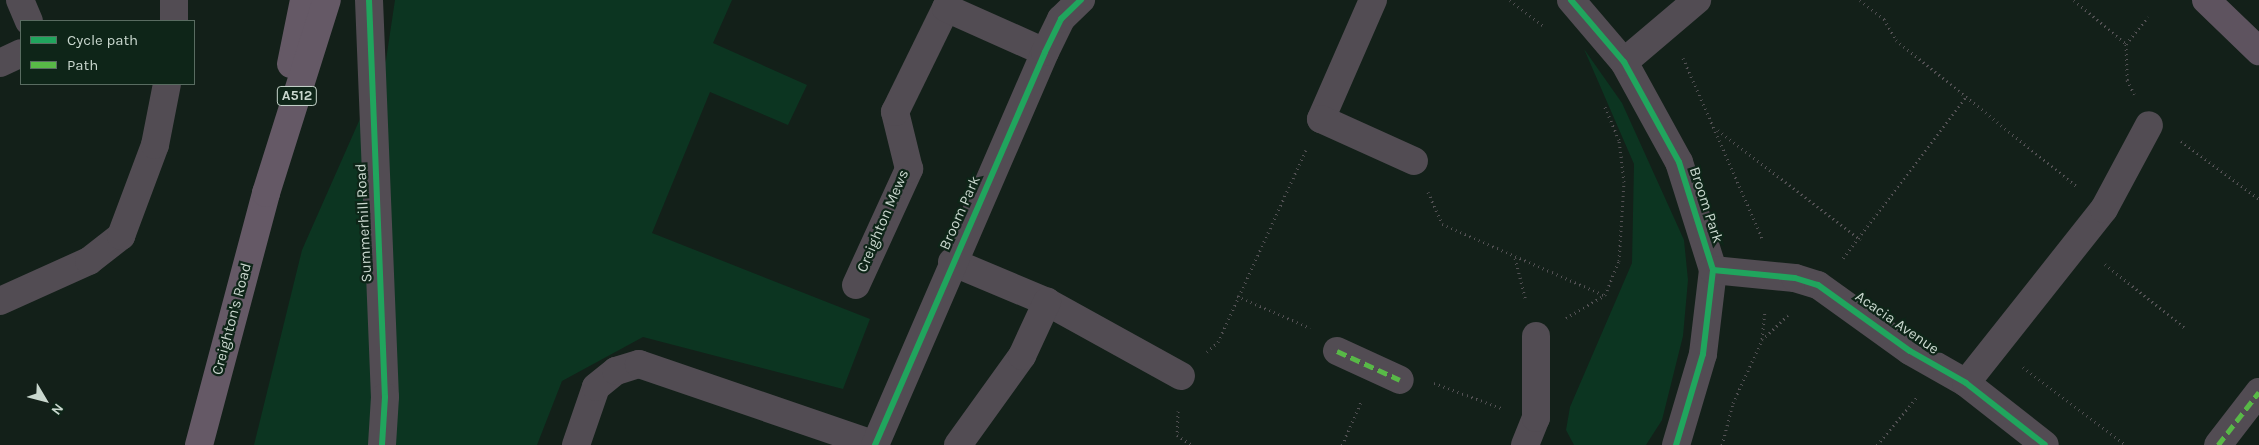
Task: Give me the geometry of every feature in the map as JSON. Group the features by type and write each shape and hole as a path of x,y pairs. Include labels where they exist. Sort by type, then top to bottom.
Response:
{"highway":[{"name":"Creighton's Road","path":"266,193 304,0"},
{"name":"Creighton's Road","path":"199,445 266,193 327,0"}],"main road":[{"path":"2206,0 2259,50"}],"street":[{"path":"20,0 29,20"},
{"path":"174,0 174,20"},
{"name":"Summerhill Road","path":"369,0 385,397 382,445"},
{"name":"Broom Park","path":"576,445 596,387 616,371 639,364 875,445 952,262 1046,52 1061,20 1081,0"},
{"path":"1373,0 1321,119 1414,161"},
{"name":"Broom Park","path":"1571,0 1624,62 1679,162 1713,270 1703,354 1676,445"},
{"path":"1624,62 1669,28 1697,0"},
{"name":"Creighton Mews","path":"856,285 909,169 895,112 946,8 1046,52"},
{"path":"0,63 20,53"},
{"path":"0,301 90,261 121,236 155,145 166,85"},
{"path":"1966,384 2104,209 2149,125"},
{"name":"Broom Park","path":"952,262 1047,302 1181,376"},
{"name":"Acacia Avenue","path":"1713,270 1769,276 1818,285 1966,384 2045,445"},
{"path":"958,445 1022,356 1047,302"},
{"path":"1525,445 1536,418 1536,336"},
{"path":"1337,351 1400,380"},
{"path":"2218,445 2259,392"}],"path":[{"path":"1510,0 1554,35"},
{"path":"1860,0 1884,20 1896,40 2104,209"},
{"path":"2126,44 2148,17"},
{"path":"1669,28 1717,129 1767,248 1769,276"},
{"path":"1722,445 1733,403 1762,340 1861,240 1967,96"},
{"path":"1515,258 1536,336 1604,295 1619,260 1624,182 1619,140 1602,99"},
{"path":"1181,376 1218,342 1237,296 1321,119"},
{"path":"1717,129 1861,240"},
{"path":"1414,161 1442,224 1515,258 1604,295"},
{"path":"2078,242 2186,330"},
{"path":"1237,296 1331,337 1337,351"},
{"path":"1997,347 2126,445"},
{"path":"1878,445 1940,368"},
{"path":"1342,445 1375,369"},
{"path":"1400,380 1418,376 1464,397 1536,418"}],"green space":[{"path":"395,0 732,0 713,43 807,85 788,125 710,92 652,233 870,319 843,389 643,337 562,381 537,445 254,445 302,250 386,60"},
{"path":"1584,49 1622,103 1684,240 1688,280 1683,336 1662,420 1646,445 1574,445 1566,430 1570,407 1632,263 1634,164"}],"marked path":[{"path":"1337,351 1400,380"},
{"path":"2218,445 2259,392"}],"cycle path":[{"path":"369,0 385,397 382,445"},
{"path":"875,445 1045,52 1061,19 1081,0"},
{"path":"1571,0 1624,62 1679,162 1713,270 1703,354 1676,445"},
{"path":"1713,270 1795,278 1818,285 1910,351 1966,383 2045,445"}]}
